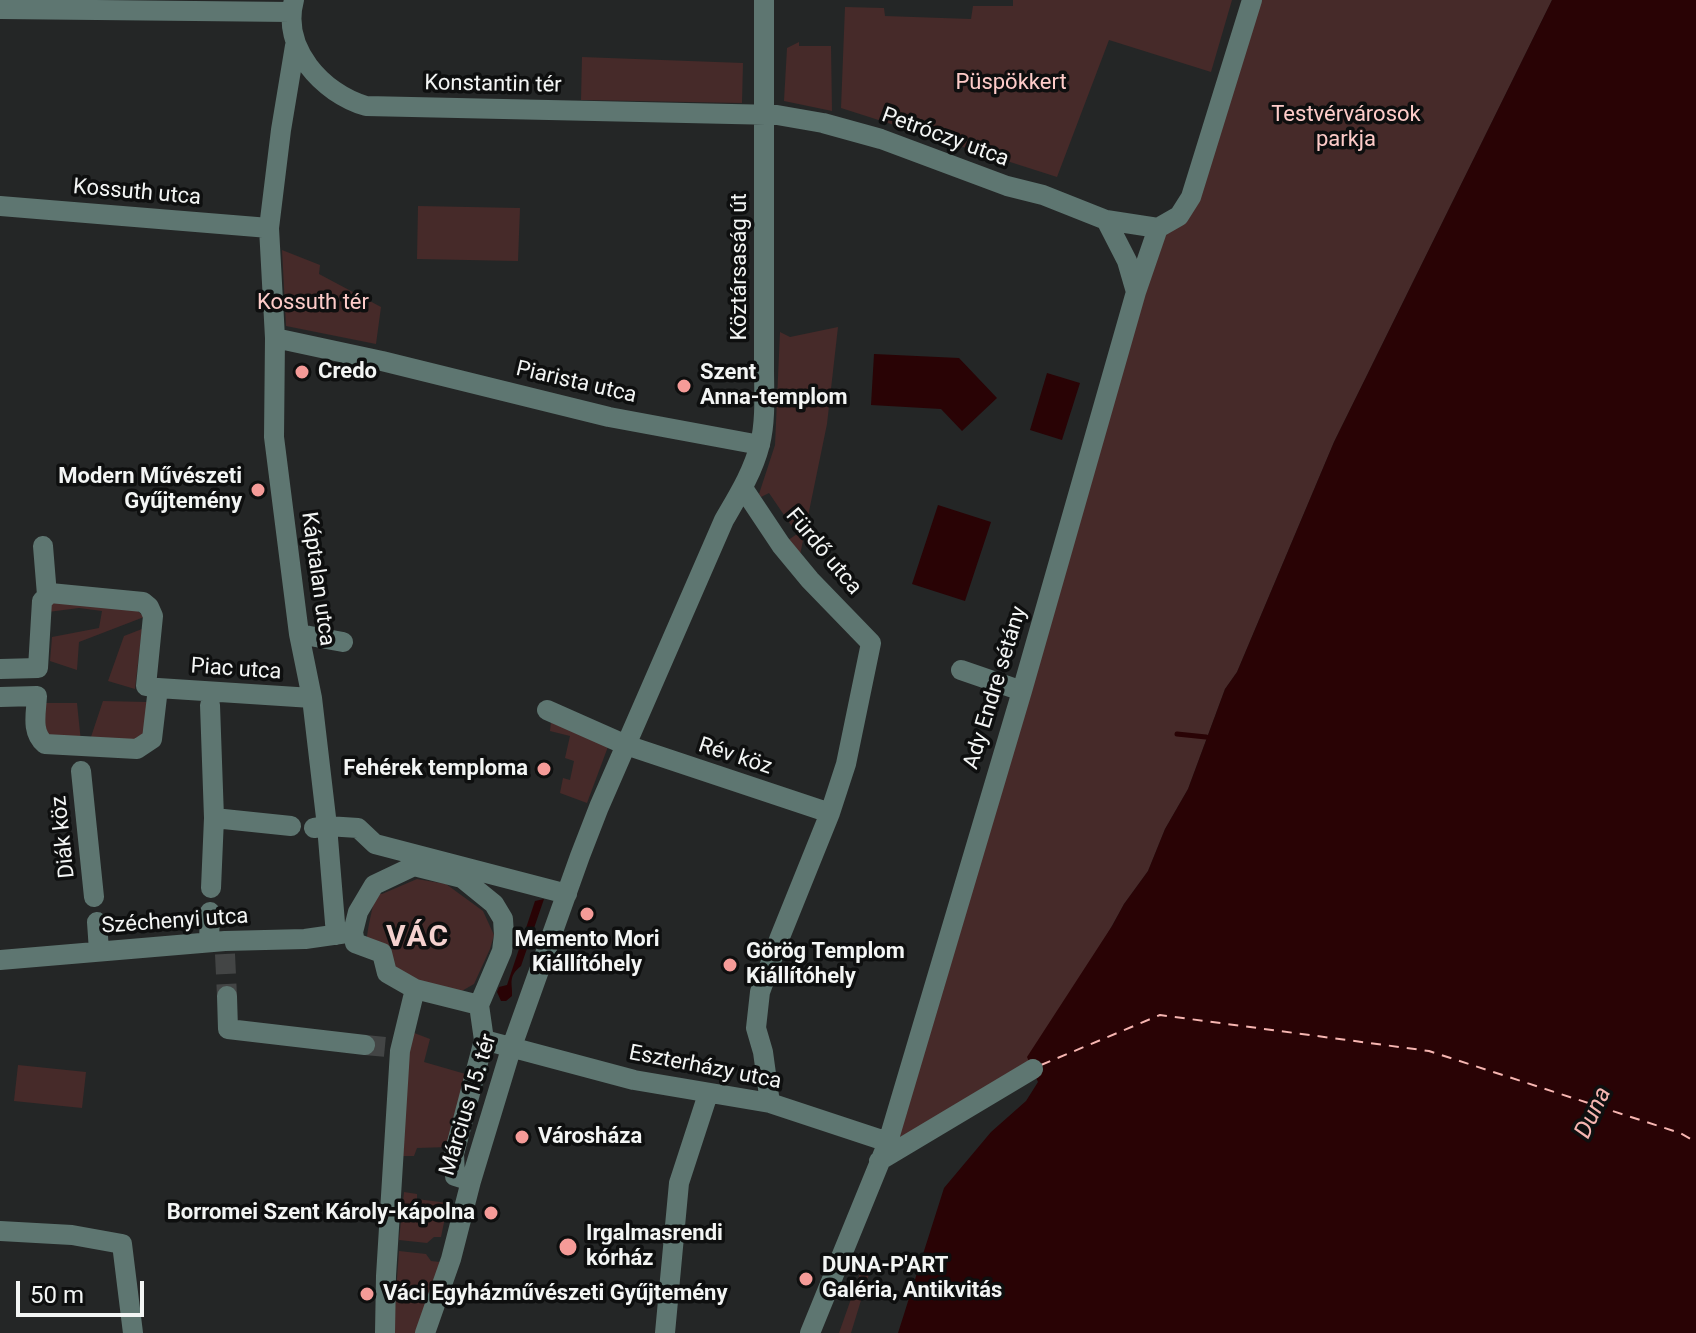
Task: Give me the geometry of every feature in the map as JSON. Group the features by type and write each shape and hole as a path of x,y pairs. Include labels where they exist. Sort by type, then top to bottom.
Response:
{"street":[{"name":"Köztársaság út","path":"626,745 760,445 764,367 764,0"},
{"path":"1158,228 1179,216 1191,197 1252,0"},
{"name":"Konstantin tér","path":"293,6 295,46 319,80 345,100 366,106 763,115"},
{"path":"0,9 293,6"},
{"path":"275,338 269,228 295,46"},
{"name":"Petróczy utca","path":"763,115 823,123 881,139 1106,220 1158,228"},
{"name":"Kossuth utca","path":"0,206 269,228"},
{"path":"1106,220 1127,261 1136,292"},
{"name":"Ady Endre sétány","path":"810,1333 888,1142 1136,292 1158,228"},
{"name":"Piarista utca","path":"275,338 609,417 760,445"},
{"name":"Káptalan utca","path":"275,338 274,437 299,634 313,706 320,827"},
{"name":"Fürdő utca","path":"743,488 781,545 871,643 846,764 830,813"},
{"path":"43,546 47,595"},
{"path":"47,595 143,602 149,607 153,616 146,686 158,688 152,739 138,754 45,744 37,737 42,601 47,595"},
{"path":"299,634 343,642"},
{"path":"5,676 38,668"},
{"path":"961,670 1022,691"},
{"name":"Piac utca","path":"158,688 313,706"},
{"path":"0,697 37,696"},
{"path":"210,705 214,818 211,888"},
{"name":"Rév köz","path":"547,710 626,745 830,813"},
{"name":"Március 15. tér","path":"425,1333 451,1259 511,1049 599,807 626,745"},
{"name":"Diák köz","path":"81,771 94,897"},
{"path":"770,1103 763,1052 756,1028 760,992 830,813"},
{"path":"214,818 291,826"},
{"path":"479,1005 415,989 387,973 384,952 355,943 344,933 320,827 358,828 375,844 567,894"},
{"path":"344,933 374,885 414,866 446,879 462,878 494,904 503,919 504,935 496,950 479,1005 484,1040 454,1154 455,1176 471,1181"},
{"path":"210,912 220,945"},
{"path":"97,922 99,951"},
{"name":"Széchenyi utca","path":"0,960 305,939 344,933"},
{"path":"385,1333 393,1049 415,989"},
{"path":"227,996 228,1029 365,1045"},
{"name":"Eszterházy utca","path":"484,1040 634,1080 770,1103 888,1142"},
{"path":"879,1161 1033,1069"},
{"path":"665,1333 679,1183 708,1094"},
{"path":"0,1231 72,1235 122,1244 133,1333"}],"green space":[{"name":"Püspökkert","path":"1013,0 1232,0 1211,72 1109,40 1057,177 841,108 845,7 884,8 885,16 971,19 973,6 1013,6"},
{"name":"Testvérvárosok parkja","path":"1252,0 1552,0 1334,442 1237,672 1225,689 1188,789 1165,829 1148,871 1124,904 1033,1069 908,1143 888,1142 1150,252 1179,216"},
{"path":"799,42 799,46 831,46 832,111 784,101 787,48"},
{"path":"582,57 743,63 742,103 581,100"},
{"path":"418,206 520,208 518,261 417,259"},
{"name":"Kossuth tér","path":"282,250 320,265 319,274 381,307 376,344 286,326"},
{"path":"838,327 827,424 799,560 781,545 797,534 769,493 761,497 759,494 775,445 780,332 790,337"},
{"path":"54,602 137,610 144,617 79,642 77,670 50,661 52,637 99,628 102,611 79,608 48,612"},
{"path":"142,629 135,689 108,681 124,636"},
{"path":"103,701 147,702 144,732 140,739 89,743"},
{"path":"39,703 77,703 81,742 48,741"},
{"path":"551,722 609,744 587,803 560,793 563,778 570,780 574,761 565,758 570,736 550,731"},
{"path":"417,879 446,884 483,911 494,935 474,984 453,996 420,986 366,945 376,893 382,894"},
{"path":"409,1031 430,1039 424,1062 469,1075 449,1147 417,1148 414,1156 403,1156"},
{"path":"18,1065 86,1072 82,1108 14,1101"},
{"path":"404,1192 417,1194 417,1199 448,1203 441,1237 434,1237 427,1243 399,1240"},
{"path":"399,1251 426,1254 431,1261 440,1262 420,1333 393,1333"},
{"path":"865,1259 873,1261 851,1333 839,1333"}],"water":[{"name":"Duna","path":"1552,0 1696,0 1696,1333 898,1333 944,1188 991,1132 1026,1101 1038,1082 1027,1057 1148,871 1165,829 1188,789 1225,689 1237,672 1334,442"},
{"path":"874,354 959,358 997,398 962,431 941,409 871,405"},
{"path":"1047,373 1080,383 1062,440 1030,430"},
{"path":"938,505 991,522 965,601 912,584"},
{"path":"544,899 521,966 512,977 512,996 501,1001 497,992 499,987 507,985 535,901"}],"waterway":[{"path":"1177,734 1206,737"}],"ferry route":[{"path":"1041,1065 1160,1015 1429,1051 1680,1133 1696,1142"}],"tunnel":[{"path":"225,954 227,996"},
{"path":"365,1045 386,1047"}],"place":[{"name":"Credo","path":"302,372"},
{"name":"Szent Anna-templom","path":"684,386"},
{"name":"Modern Művészeti Gyűjtemény","path":"258,490"},
{"name":"Fehérek temploma","path":"544,769"},
{"name":"Memento Mori Kiállítóhely","path":"587,914"},
{"name":"Görög Templom Kiállítóhely","path":"730,965"},
{"name":"Városháza","path":"522,1137"},
{"name":"Borromei Szent Károly-kápolna","path":"491,1213"},
{"name":"Irgalmasrendi kórház","path":"568,1247"},
{"name":"DUNA-P'ART Galéria, Antikvitás","path":"806,1279"},
{"name":"Váci Egyházművészeti Gyűjtemény","path":"367,1294"}],"district":[{"name":"VÁC","path":"418,938"}]}
